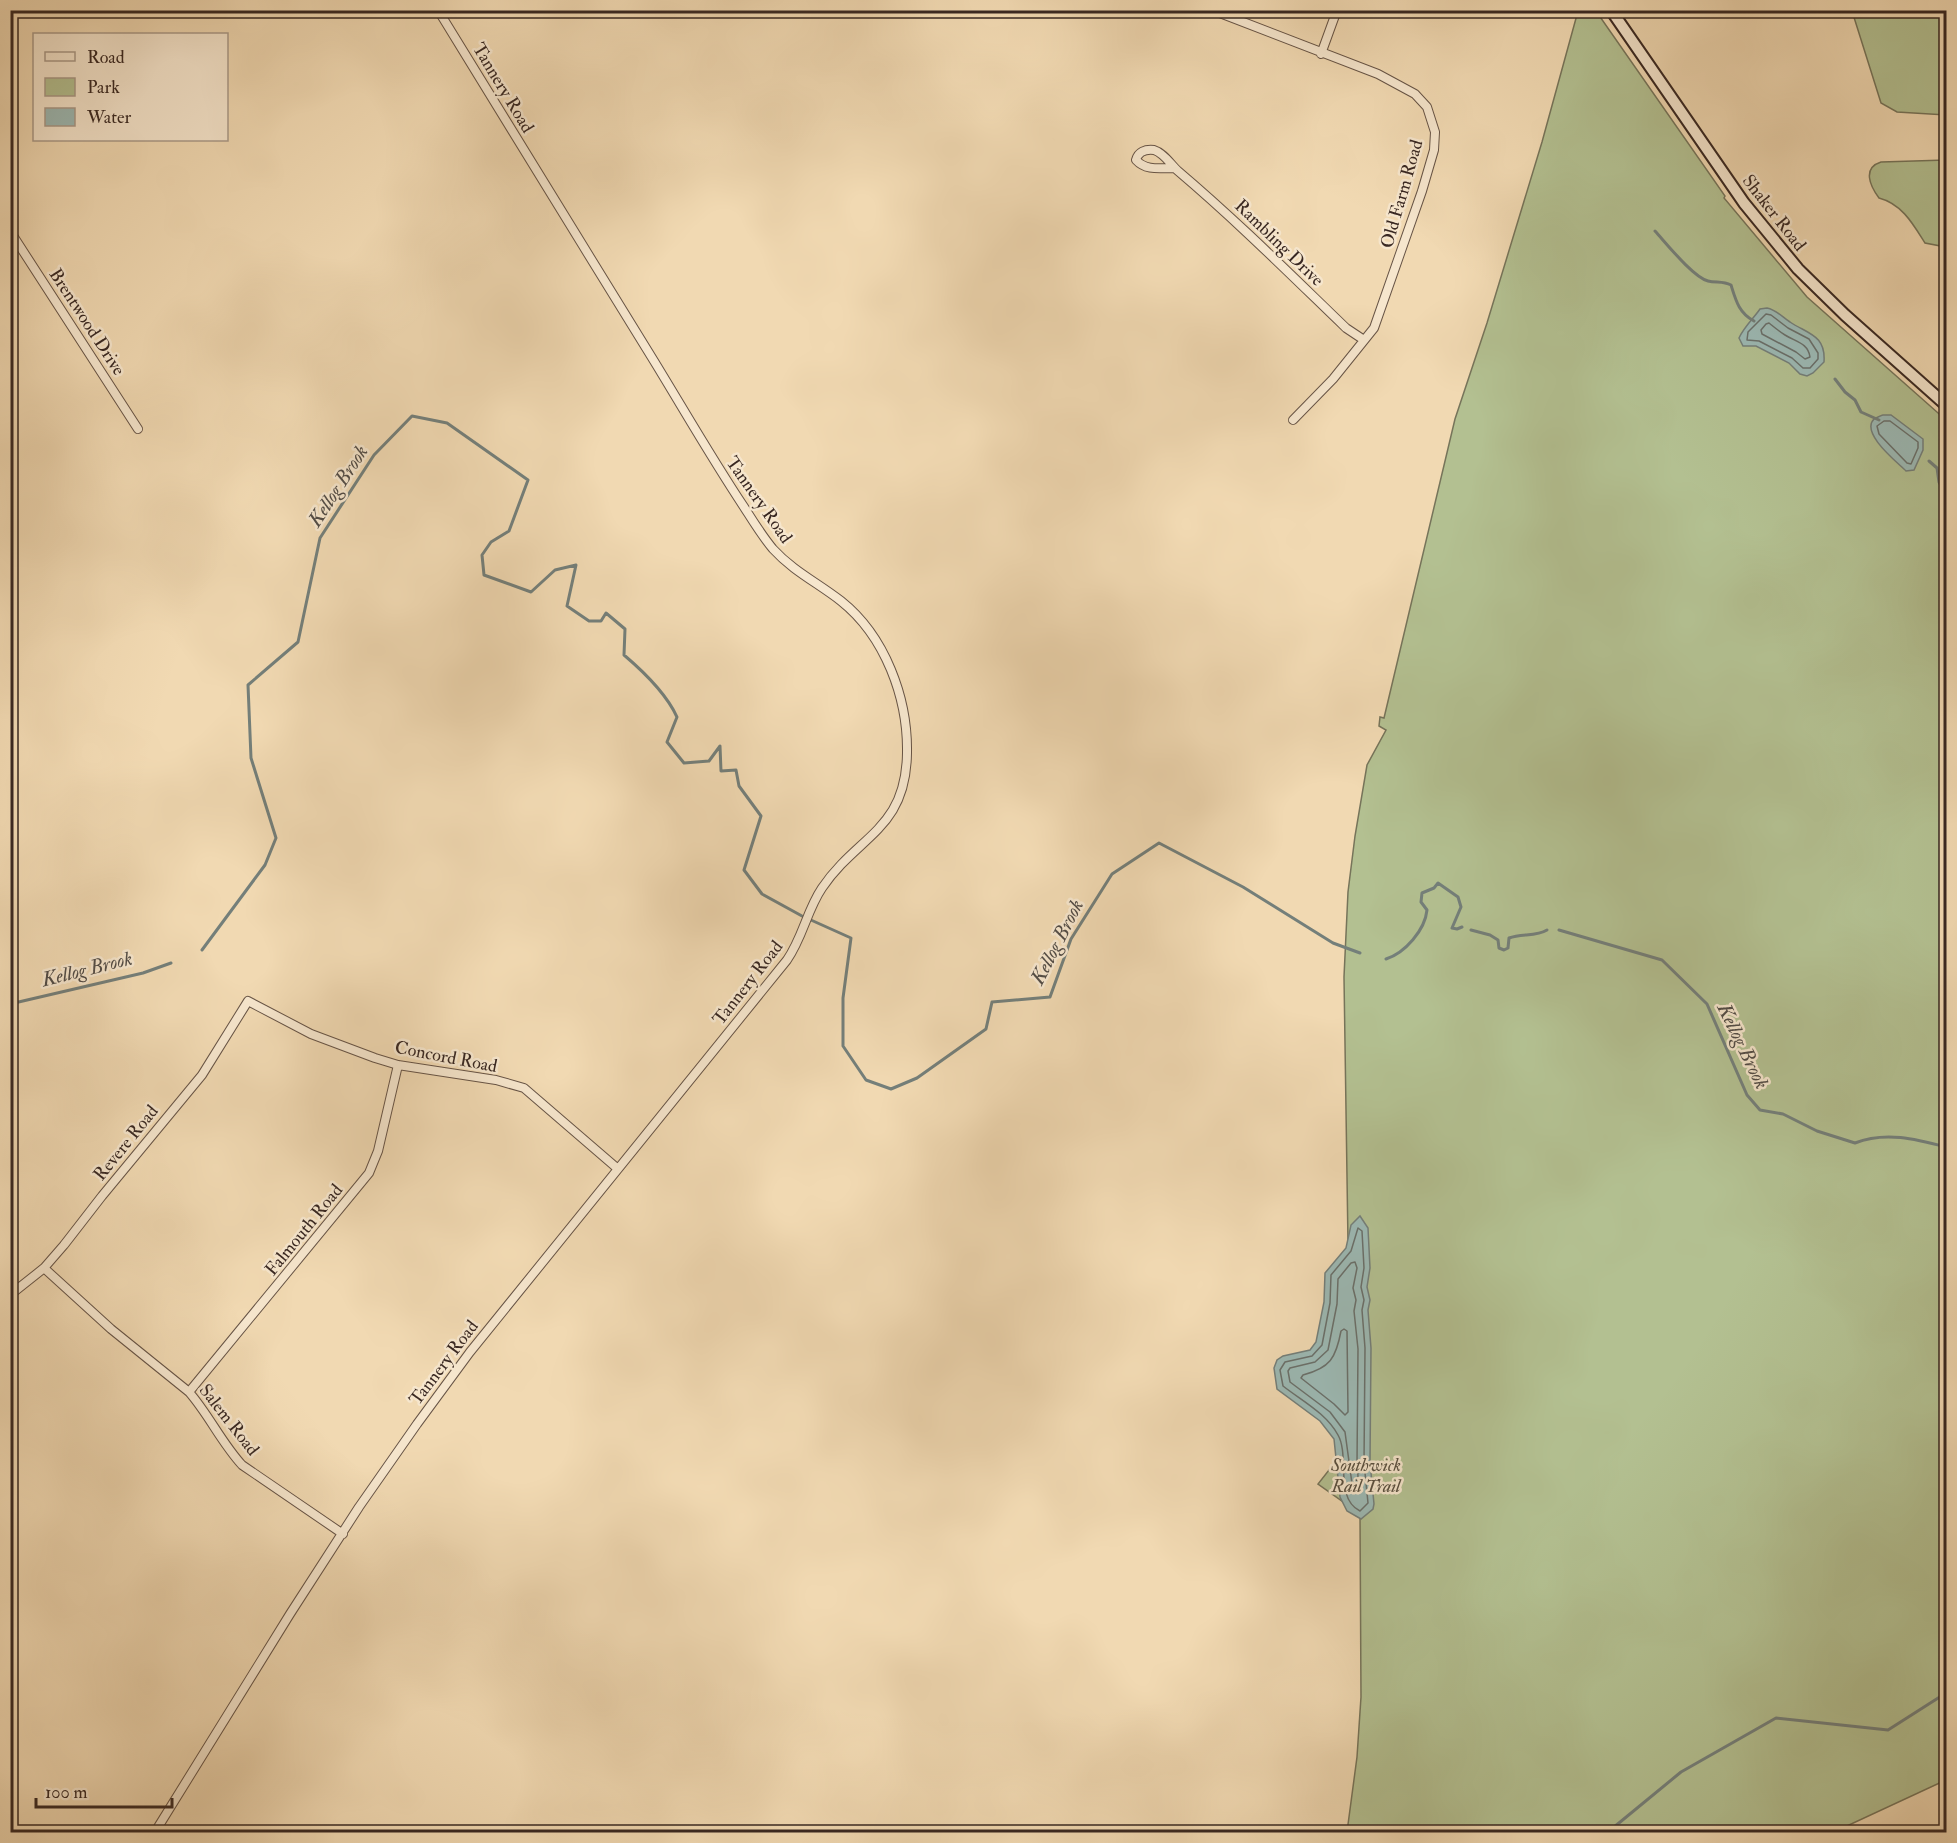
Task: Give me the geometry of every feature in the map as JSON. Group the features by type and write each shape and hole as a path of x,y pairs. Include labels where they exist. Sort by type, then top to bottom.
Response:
{"street":[{"name":"Tannery Road","path":"155,1833 290,1614 384,1470 470,1352 780,969 794,950 812,907 826,882 884,824 898,802 905,778 907,752 904,708 897,685 878,645 862,621 840,600 791,567 762,535 707,452 655,363 438,10"},
{"name":"Old Farm Road","path":"1212,10 1321,54 1378,74 1416,94 1427,107 1435,132 1434,150 1422,191 1374,328 1333,379 1293,420"},
{"path":"1321,54 1337,10"},
{"name":"Shaker Road","path":"1611,10 1744,203 1798,269 1850,320 1947,405"},
{"name":"Rambling Drive","path":"1174,168 1214,201 1346,328 1364,340"},
{"name":"Brentwood Drive","path":"10,231 138,429"},
{"name":"Revere Road","path":"10,1295 44,1268 191,1089 248,1001 251,1002"},
{"name":"Concord Road","path":"251,1002 310,1034 398,1065 496,1080 524,1088 618,1169"},
{"name":"Falmouth Road","path":"189,1392 369,1173 378,1151 398,1065"},
{"name":"Salem Road","path":"44,1268 111,1329 189,1392 242,1465 343,1534"}],"green space":[{"name":"Southwick Rail Trail","path":"1578,11 1596,11 1725,196 1724,198 1807,297 1946,420 1946,1780 1834,1832 1347,1832 1357,1757 1361,1697 1360,1514 1318,1484 1351,1442 1344,977 1348,892 1355,836 1367,765 1386,730 1379,726 1380,717 1384,718 1455,419 1542,142"},
{"path":"1852,11 1946,11 1946,115 1897,112 1881,103"},
{"path":"1946,160 1946,247 1925,243 1900,210 1879,198 1871,183 1870,173 1871,168 1881,162"}],"water":[{"path":"1767,308 1777,312 1819,341 1824,353 1824,362 1813,373 1807,376 1800,374 1789,363 1756,346 1743,346 1739,338 1743,330 1760,309"},
{"path":"1883,415 1891,415 1923,439 1923,450 1914,470 1906,471 1881,447 1872,432 1871,425 1874,419"},
{"path":"1360,1216 1368,1228 1370,1268 1367,1287 1370,1300 1368,1310 1371,1348 1370,1462 1374,1504 1373,1509 1361,1519 1347,1511 1340,1497 1334,1439 1320,1421 1277,1389 1274,1368 1277,1360 1283,1356 1310,1350 1316,1342 1324,1302 1325,1273 1346,1248 1351,1225"}],"waterway":[{"path":"1655,231 1680,259 1702,278 1731,285 1741,310 1754,321"},
{"path":"1835,379 1855,400 1861,412 1879,420"},
{"name":"Kellog Brook","path":"202,950 265,865 276,838 251,758 248,685 298,642 320,538 374,455 412,416 447,423 528,480 509,531 491,542 482,555 484,575 531,592 555,570 576,565 567,606 589,621 601,621 606,613 625,629 624,655 661,691 677,717 667,742 684,763 709,761 720,746 721,771 736,770 739,786 761,816 744,870 762,894 802,916 851,938 843,998 843,1046 866,1080 891,1089 917,1078 986,1029 992,1002 1050,997 1071,939 1112,874 1159,843 1243,887 1333,943 1360,953"},
{"path":"1929,461 1937,468 1939,482 1946,495"},
{"name":"Kellog Brook","path":"1386,959 1400,952 1418,933 1427,910 1421,902 1422,893 1434,888 1438,883 1458,897 1461,907 1452,928 1462,927"},
{"name":"Kellog Brook","path":"1471,930 1490,935 1498,940 1499,948 1504,950 1508,948 1509,938 1547,930"},
{"name":"Kellog Brook","path":"1559,930 1662,960 1707,1004 1747,1095 1760,1110 1783,1114 1817,1131 1855,1143 1866,1139 1889,1137 1912,1139 1946,1147"},
{"name":"Kellog Brook","path":"10,1004 143,973 171,963"},
{"path":"1608,1832 1681,1772 1776,1718 1888,1730 1946,1693"}]}
